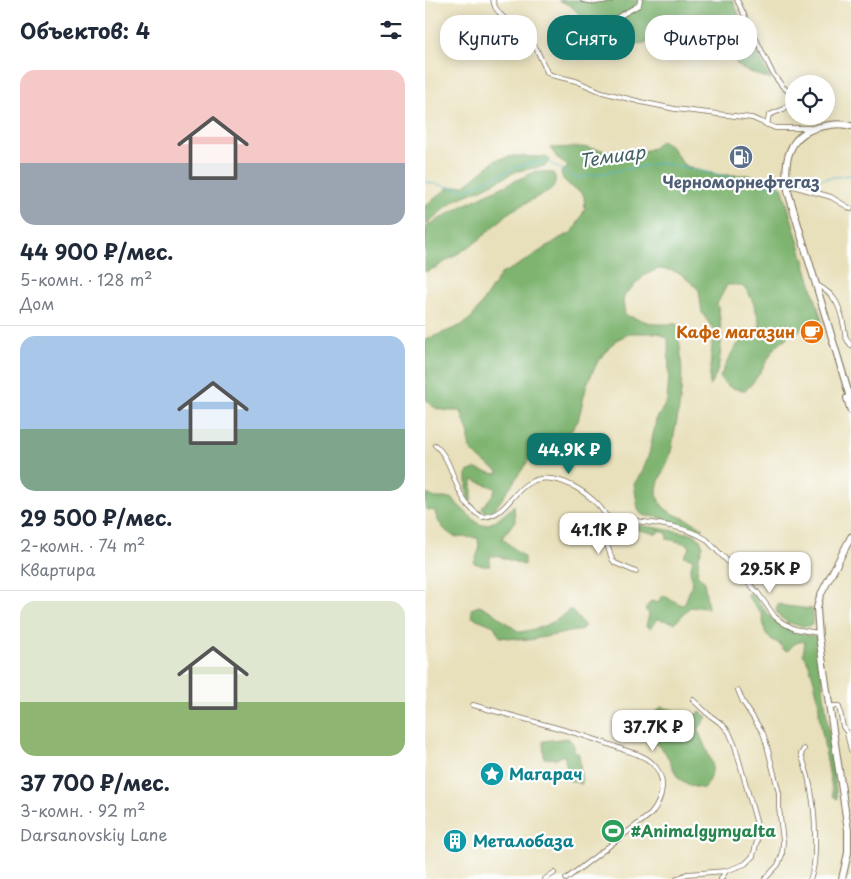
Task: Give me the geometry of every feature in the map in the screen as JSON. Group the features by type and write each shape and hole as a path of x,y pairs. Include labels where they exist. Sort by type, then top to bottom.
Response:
{"highway":[{"path":"851,126 835,123 810,128 795,139 786,153 784,176 851,411"},
{"path":"784,176 788,154 794,143 807,131 815,127 835,124 851,126"},
{"path":"815,285 851,401"},
{"path":"844,879 848,853 848,830 819,635 817,608 820,596 851,537"},
{"path":"851,544 823,596 820,616 850,822 851,846"},
{"path":"844,879 851,852"}],"street":[{"path":"493,0 495,9 536,48 547,72 551,75 576,81 600,91 675,109 752,118 775,128 810,128"},
{"path":"583,0 595,2 611,0"},
{"path":"621,15 637,7 640,0"},
{"path":"737,0 773,74 785,89"},
{"path":"767,125 769,115 785,108"},
{"path":"784,176 793,186 831,197 851,209"},
{"path":"815,285 829,291 835,297 842,316 846,340 851,345"},
{"path":"435,445 445,456 466,503 482,517 496,514 529,482 542,479 555,480 582,491 607,517 680,528 696,533 706,539 758,593 775,617 795,629 819,635"},
{"path":"607,517 603,529 609,553 615,563 636,572"},
{"path":"738,690 743,702 763,733 779,793 783,841 782,855 778,865 765,879"},
{"path":"677,879 687,874 699,872 726,872 745,864 753,856 757,841 756,820 735,746 729,732 693,700"},
{"path":"473,705 611,744 645,757 653,763 660,774 661,797 651,814 566,879"},
{"path":"833,706 839,706 843,727 849,736 851,750"},
{"path":"804,749 801,754 808,774 813,805 814,853 813,874 810,879"},
{"path":"721,879 726,872"},
{"path":"545,879 554,873"}],"green space":[{"path":"558,0 733,0 739,15 645,15 645,43 635,44 635,15 580,15 571,6"},
{"path":"757,53 771,80 740,68 734,60 757,60"},
{"path":"664,141 671,146 683,164 693,169 719,175 748,175 767,179 782,187 823,324 823,332 813,333 804,328 789,336 775,348 746,390 731,387 720,377 737,345 755,333 760,324 754,304 746,290 740,285 727,285 717,304 721,335 720,359 714,379 709,386 713,329 702,313 699,290 680,273 658,269 645,275 625,295 623,300 625,315 654,324 677,324 681,358 682,379 679,409 671,453 659,482 658,498 661,504 670,512 703,529 701,531 696,530 658,517 646,516 641,514 638,509 634,484 642,472 649,454 656,420 667,401 669,377 668,338 658,333 631,333 616,340 598,361 587,384 578,421 567,436 556,446 538,453 528,461 497,506 490,512 484,512 482,508 494,493 495,488 472,480 472,500 469,502 467,472 475,469 496,474 498,471 480,459 470,449 469,435 461,411 437,409 426,399 425,340 462,325 478,309 501,274 573,232 585,209 584,196 563,179 561,173 568,166 559,160 550,148 582,147 609,151 619,156 632,155 653,148 659,142"},
{"path":"513,156 546,157 550,160 545,166 517,171 455,200 425,225 425,206 448,188 465,185 496,160"},
{"path":"536,171 553,173 555,181 552,189 511,211 479,240 437,267 425,272 425,227 466,204"},
{"path":"425,493 435,498 453,498 480,525 495,521 514,505 515,521 502,538 524,557 524,565 498,556 490,556 490,566 474,563 479,550 478,538 458,537 446,531 435,511 425,509"},
{"path":"611,520 619,523 694,534 700,539 703,546 699,556 697,574 704,581 708,608 690,607 675,623 658,619 650,628 646,626 649,614 645,609 651,601 658,603 662,595 682,605 685,603 691,587 692,577 690,571 693,559 684,556 690,548 688,544 667,539 667,533 658,531 657,534 618,525 614,527 608,524"},
{"path":"752,593 777,623 789,630 817,637 837,799 833,796 814,682 809,665 803,654 805,642 795,644 788,651 768,637 762,614 748,597 748,594"},
{"path":"779,604 812,609 812,625 796,625 784,620 777,613 776,608"},
{"path":"479,606 491,611 520,632 547,625 560,618 570,609 585,626 581,630 529,640 500,637 494,626 472,617 471,609"},
{"path":"661,707 692,717 700,712 707,717 698,730 712,763 712,772 705,789 691,786 678,778 665,752 652,740 643,735 645,722"},
{"path":"568,738 574,745 574,751 579,754 582,784 570,781 564,755 556,759 544,758 543,741"}],"waterway":[{"name":"Темиар","path":"425,182 466,190 519,166 546,161 576,178 661,163 781,187"},
{"name":"Темиар","path":"796,182 851,175"}],"place":[{"name":"Черноморнефтегаз","path":"741,157"},
{"name":"Кафе магазин","path":"812,332"},
{"name":"Магарач","path":"492,774"},
{"name":"#Animalgymyalta","path":"613,831"},
{"name":"Металобаза","path":"455,841"}]}
